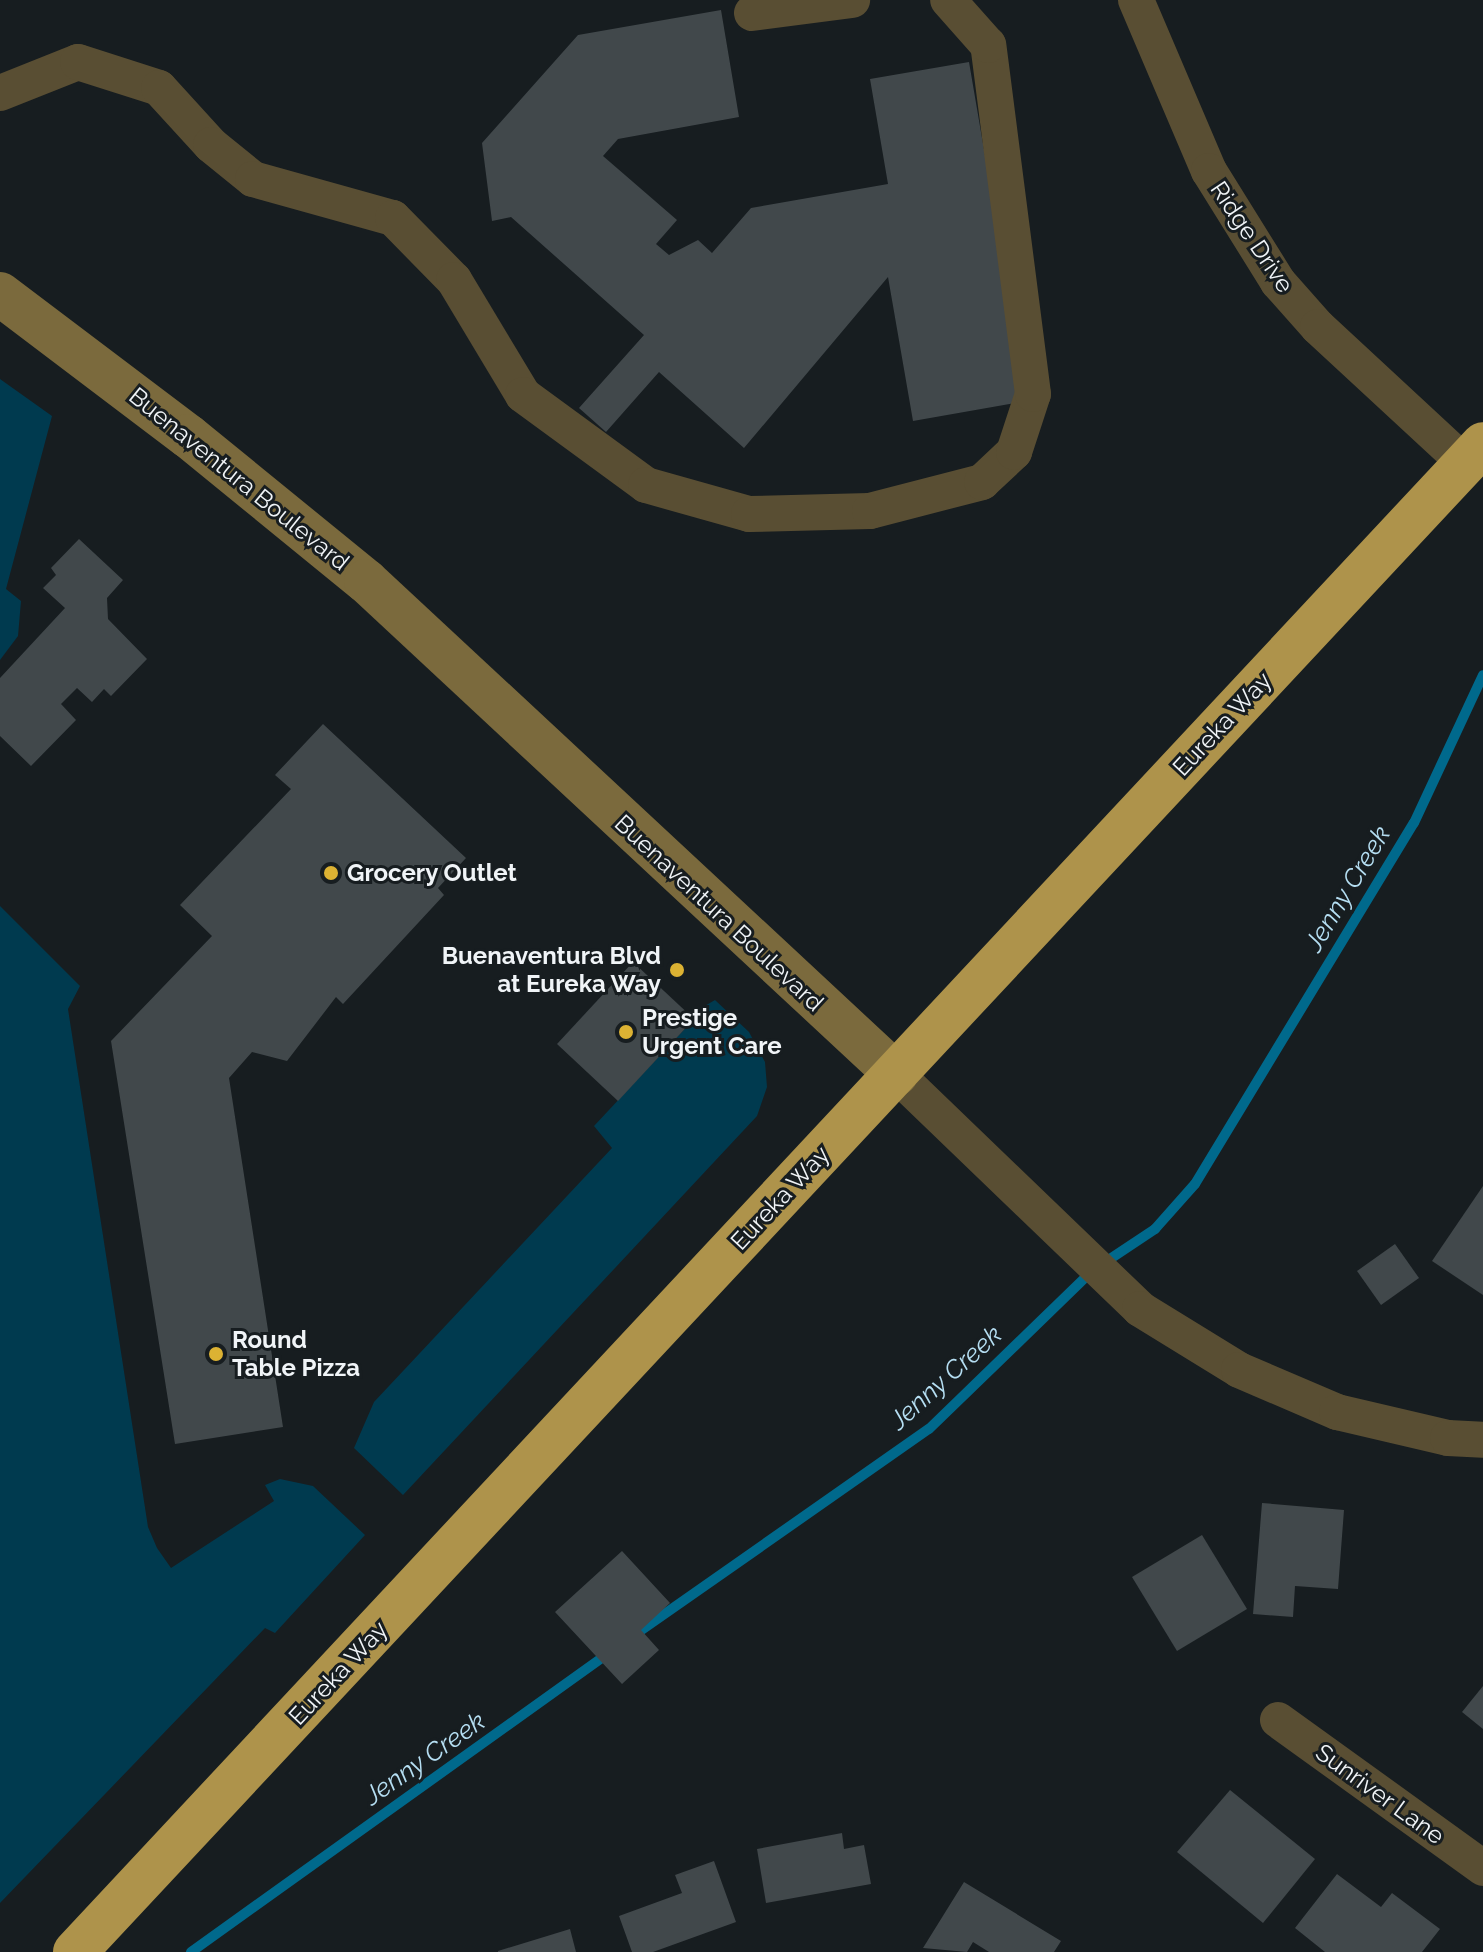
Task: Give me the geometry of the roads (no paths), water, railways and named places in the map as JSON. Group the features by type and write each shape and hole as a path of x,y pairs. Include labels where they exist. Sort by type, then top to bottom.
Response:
{"highway":[{"name":"Eureka Way","path":"75,1952 1474,453"}],"main road":[{"name":"Buenaventura Boulevard","path":"0,294 188,436 366,581 896,1074"}],"street":[{"path":"752,13 852,0"},
{"path":"0,93 78,62 159,88 211,145 253,179 393,218 454,280 523,395 646,485 749,514 870,511 982,482 1014,452 1033,394 988,45 948,0"},
{"name":"Ridge Drive","path":"1136,0 1209,171 1278,282 1318,327 1474,453"},
{"name":"Buenaventura Boulevard","path":"896,1074 1049,1226 1153,1317 1239,1370 1337,1412 1448,1438 1483,1440"},
{"name":"Sunriver Lane","path":"1278,1720 1483,1868"}],"waterway":[{"name":"Jenny Creek","path":"633,1636 929,1429 1092,1271 1155,1229 1195,1184 1414,823 1483,675"},
{"name":"Jenny Creek","path":"191,1952 610,1652"}],"place":[{"name":"Grocery Outlet","path":"331,873"},
{"name":"Buenaventura Blvd at Eureka Way","path":"677,970"},
{"name":"Prestige Urgent Care","path":"626,1032"},
{"name":"Round Table Pizza","path":"216,1354"}]}
